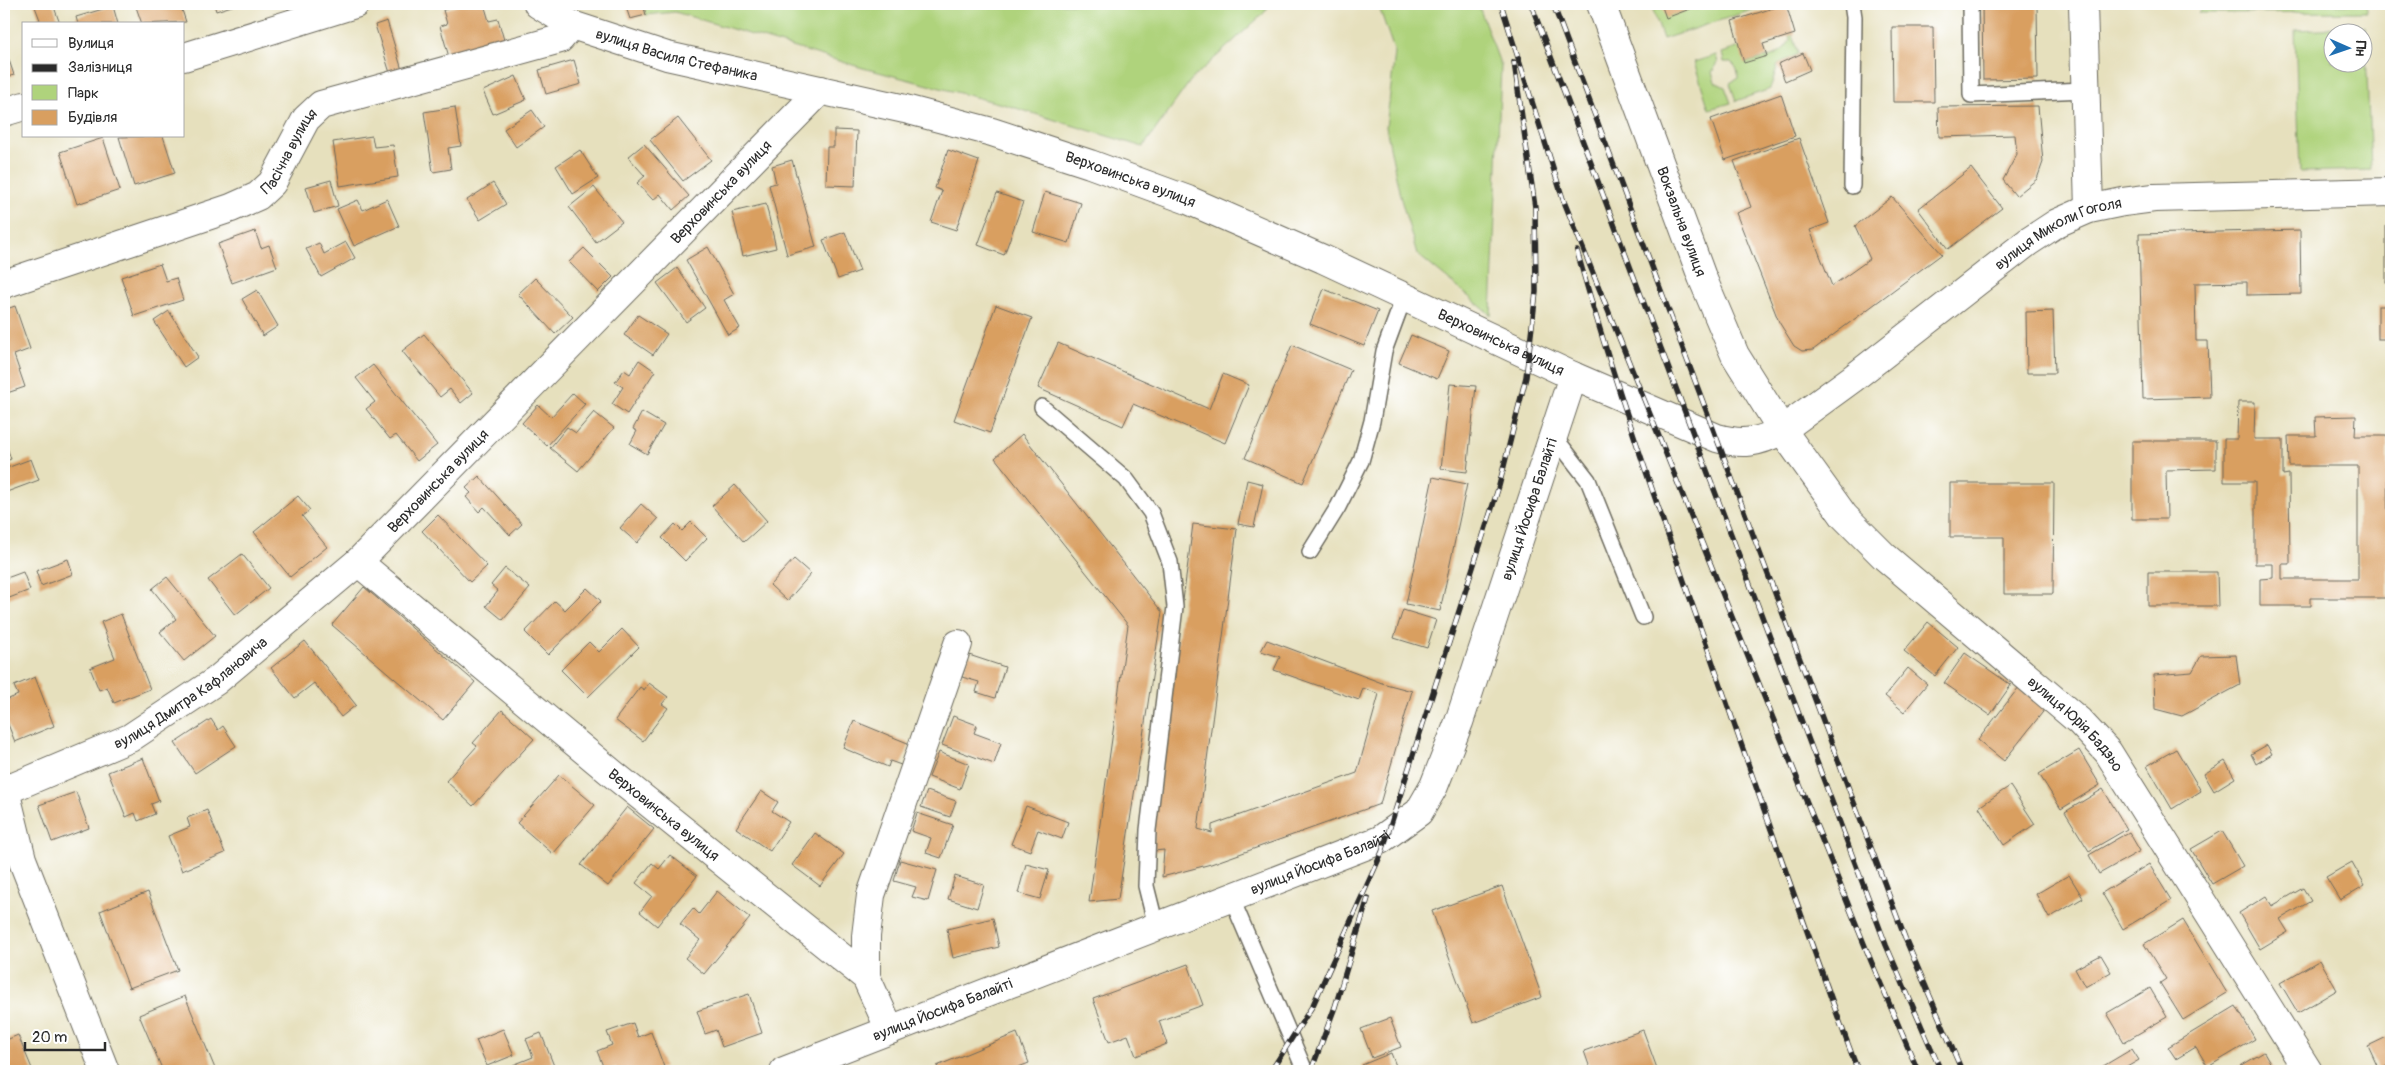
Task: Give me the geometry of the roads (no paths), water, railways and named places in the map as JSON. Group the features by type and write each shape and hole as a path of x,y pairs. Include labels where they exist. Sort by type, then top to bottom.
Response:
{"street":[{"path":"185,56 355,4"},
{"name":"вулиця Василя Стефаника","path":"538,4 572,25 667,56 821,90"},
{"name":"Вокзальна вулиця","path":"1601,4 1702,277 1735,354 1782,430"},
{"path":"2083,4 2089,208"},
{"name":"Пасічна вулиця","path":"4,284 231,208 258,196 272,183 306,119 321,105 560,39 572,25"},
{"name":"Верховинська вулиця","path":"866,977 613,774 358,562 821,90 905,108 992,132 1090,164 1188,200 1404,297 1572,376 1717,438 1734,443 1753,443 1768,438 1782,430"},
{"path":"4,112 22,107"},
{"name":"вулиця Миколи Гоголя","path":"1782,430 1852,379 2028,242 2057,223 2089,208 2154,198 2391,192"},
{"name":"вулиця Йосифа Балайті","path":"784,1071 1380,840 1419,812 1434,786 1459,722 1572,376"},
{"name":"вулиця Юрія Бадзьо","path":"1782,430 1844,516 1884,556 2079,721 2108,752 2308,1071"},
{"name":"вулиця Дмитра Кафлановича","path":"4,789 130,738 216,681 358,562"},
{"name":"Верховинська вулиця","path":"890,1030 866,977 866,936 870,895 958,644"},
{"path":"4,789 22,859 105,1071"}],"lane":[{"path":"1852,4 1854,17 1852,186"},
{"path":"1970,4 1972,95 2085,90"},
{"path":"1310,552 1338,507 1361,460 1372,421 1384,351 1404,297"},
{"path":"1042,407 1126,479 1151,513 1170,562 1175,607 1163,695 1146,886 1156,926"},
{"path":"1554,435 1588,480 1643,617"},
{"path":"1231,897 1305,1071"}],"railway":[{"path":"1501,4 1563,199 1871,961 1918,1071"},
{"path":"1531,4 1886,945 1941,1071"},
{"path":"1553,4 1905,938 1962,1071"},
{"path":"1271,1071 1313,1005 1382,852 1499,486 1526,377 1536,292 1535,207 1514,62"},
{"path":"1577,251 1623,403 1657,503 1858,1071"},
{"path":"1311,1071 1335,1007 1368,898"}]}
